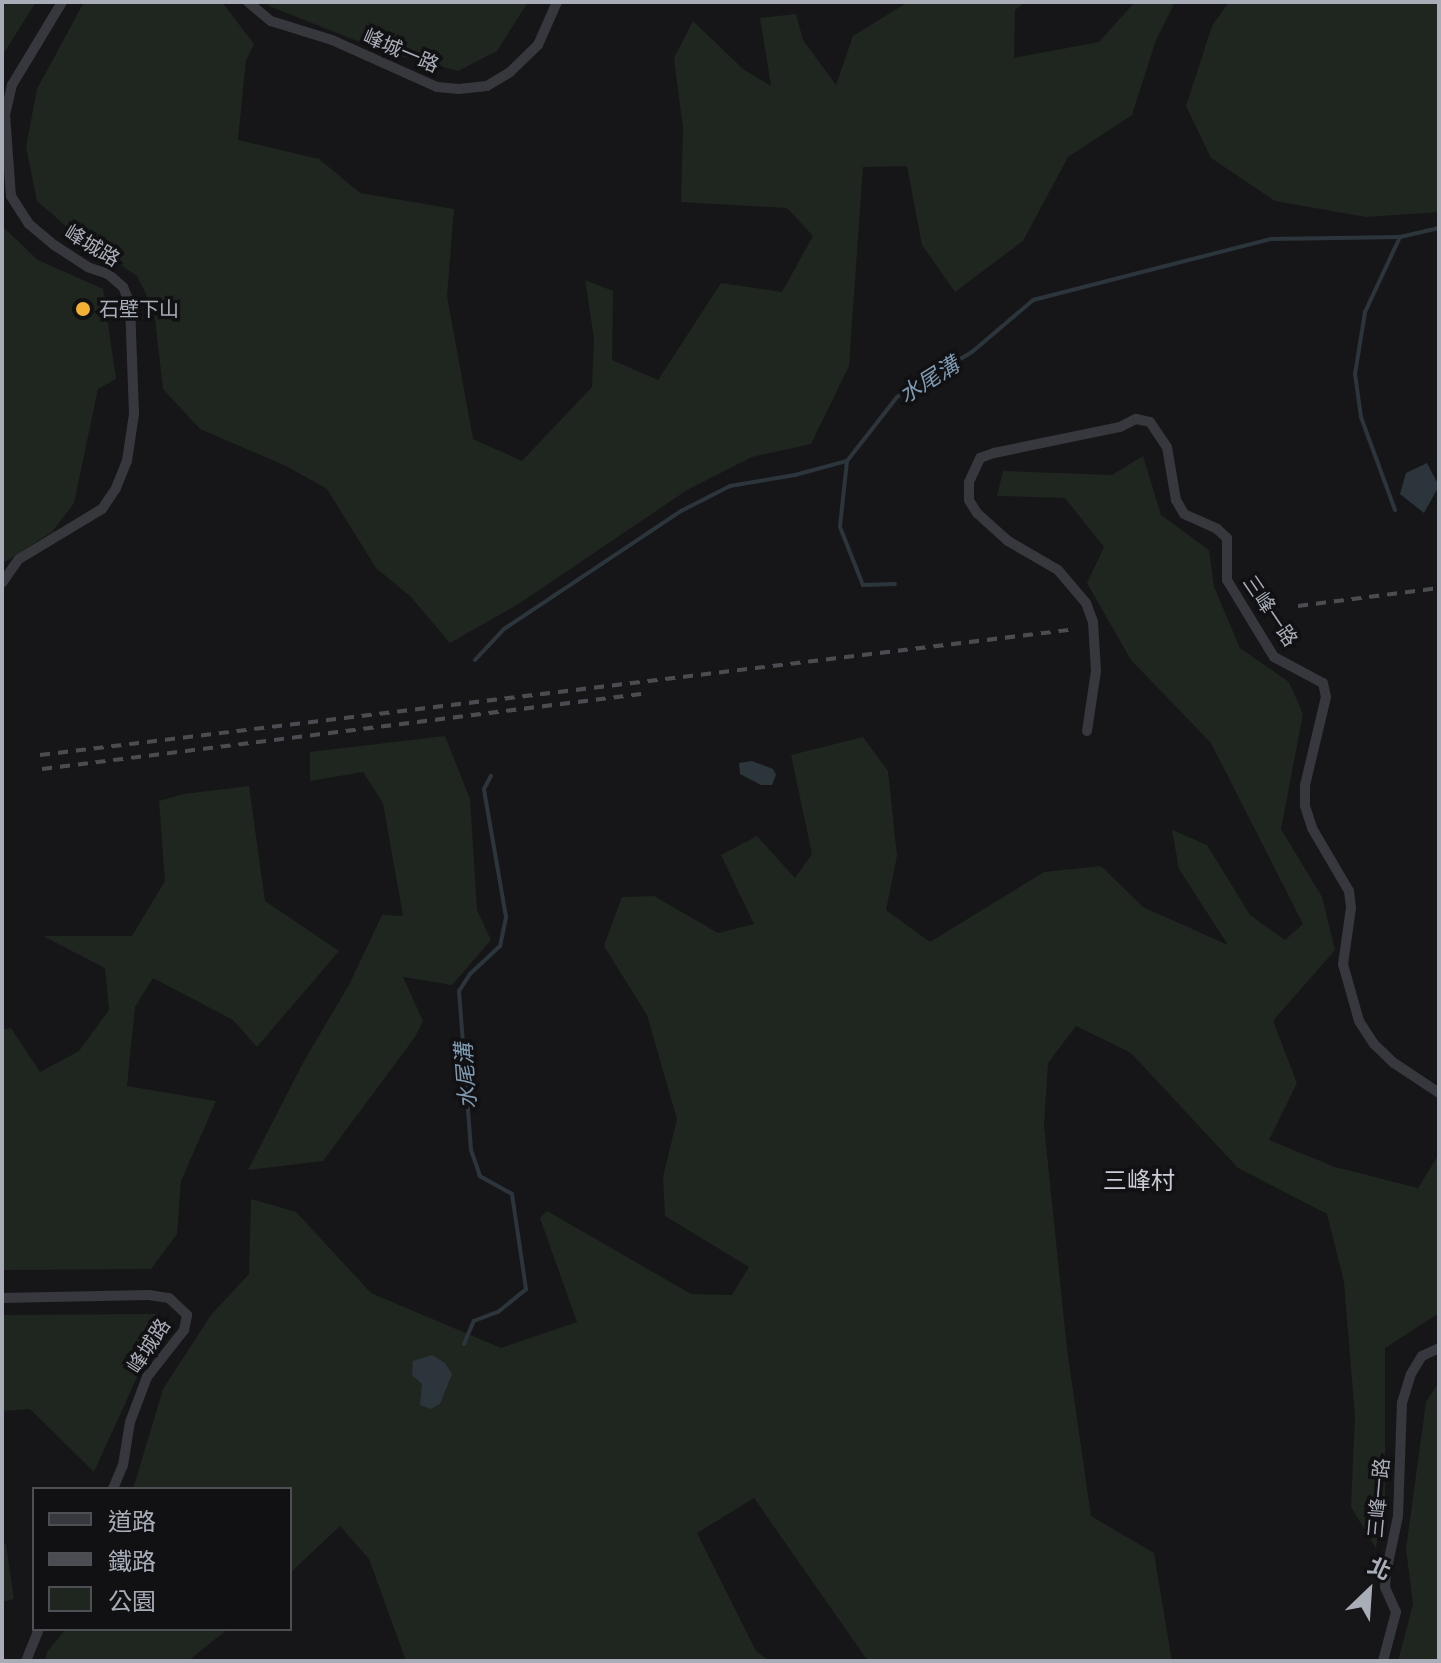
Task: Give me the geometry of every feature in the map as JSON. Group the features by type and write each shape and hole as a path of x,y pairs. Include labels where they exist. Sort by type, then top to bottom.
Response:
{"street":[{"name":"峰城路","path":"2,583 19,559 102,509 116,488 127,461 134,414 130,304 123,287 108,274 88,267 54,245 29,224 11,196 5,115 12,85 62,2"},
{"name":"峰城一路","path":"248,2 271,21 332,40 437,87 459,89 487,86 510,72 538,45 557,2"},
{"path":"2,99 12,85"},
{"name":"三峰一路","path":"1087,731 1096,671 1093,622 1086,603 1058,570 1008,541 977,513 969,500 969,482 980,458 1042,441 1120,427 1136,419 1150,422 1167,447 1176,500 1184,514 1217,529 1227,538 1227,580 1274,657 1323,683 1326,697 1305,785 1305,806 1312,828 1349,891 1351,908 1343,964 1359,1021 1374,1044 1394,1063 1439,1093"},
{"name":"峰城路","path":"2,1298 149,1295 169,1298 187,1315 184,1330 147,1377 130,1422 123,1465 114,1487"},
{"name":"三峰一路","path":"1383,1661 1396,1612 1385,1587 1398,1516 1402,1403 1411,1374 1422,1356 1439,1348"},
{"path":"26,1661 38,1631"}],"green space":[{"path":"2,2 36,2 2,56"},
{"path":"84,2 222,2 254,44 246,60 238,140 319,159 360,193 454,209 447,296 473,439 522,461 592,387 594,338 585,280 613,291 612,360 658,380 721,283 782,292 813,236 787,208 681,202 683,128 674,58 693,21 743,69 771,86 760,18 796,14 803,40 836,85 853,36 908,2 1026,2 1015,10 1014,58 1099,42 1135,2 1175,2 1156,40 1132,115 1068,157 1023,241 955,292 922,245 907,166 863,167 849,366 811,444 752,457 687,490 520,603 450,643 411,597 376,568 327,489 286,466 200,429 163,389 154,310 137,276 76,235 37,201 26,147 37,89"},
{"path":"267,2 528,2 497,51 458,71 385,52 269,6"},
{"path":"1229,2 1439,2 1439,212 1366,217 1275,201 1211,158 1186,106 1212,26"},
{"path":"2,226 38,260 103,289 116,379 98,389 74,503 52,532 2,564"},
{"path":"1143,456 1161,515 1209,550 1214,587 1240,648 1289,682 1303,714 1281,829 1322,897 1335,950 1273,1021 1297,1083 1269,1140 1335,1167 1418,1188 1439,1154 1439,1313 1385,1348 1385,1500 1376,1548 1351,1507 1355,1416 1344,1282 1327,1214 1238,1168 1131,1053 1076,1026 1048,1063 1044,1125 1067,1349 1091,1516 1154,1553 1172,1661 868,1661 754,1498 697,1533 756,1651 769,1661 406,1661 369,1559 340,1526 292,1571 292,1487 134,1487 163,1389 211,1315 249,1274 251,1199 296,1212 371,1293 501,1348 577,1322 540,1218 547,1211 691,1294 732,1295 749,1267 665,1216 663,1177 677,1119 647,1015 604,946 622,897 654,896 718,933 754,924 721,855 757,836 795,878 812,854 791,755 863,737 888,771 897,856 886,910 930,942 1044,872 1101,866 1143,907 1228,945 1179,869 1172,830 1207,845 1250,915 1285,940 1303,924 1211,743 1131,660 1087,583 1104,547 1065,498 997,496 1003,471 1112,475"},
{"path":"445,736 470,799 477,910 491,940 452,985 403,977 423,1021 415,1037 323,1161 248,1170 304,1061 350,983 382,915 403,916 383,803 363,772 310,781 310,752"},
{"path":"249,786 265,901 339,951 257,1047 233,1020 153,978 135,1007 127,1086 216,1101 181,1181 177,1234 151,1269 2,1270 2,1030 11,1028 40,1072 79,1051 109,1010 105,968 43,936 132,936 165,881 159,801 184,794"},
{"path":"158,1314 165,1329 138,1375 94,1472 30,1409 2,1411 2,1315"},
{"path":"1439,1382 1439,1661 1398,1661 1413,1604 1406,1549 1426,1402"},
{"path":"6,1544 14,1599 2,1602 2,1545"},
{"path":"64,1631 226,1631 188,1661 45,1661 47,1652"}],"shaded area":[{"path":"1427,463 1439,486 1424,513 1400,494 1406,473"},
{"path":"752,761 773,769 776,775 772,785 761,785 740,774 739,763"},
{"path":"432,1355 445,1363 452,1374 440,1404 431,1409 420,1405 422,1384 412,1375 413,1361"}],"waterway":[{"name":"水尾溝","path":"475,660 504,629 681,511 730,486 795,475 847,461 897,397 972,352 1033,300 1271,239 1400,237 1439,228"},
{"path":"1395,510 1361,417 1355,374 1365,312 1400,237"},
{"path":"847,461 840,527 863,585 895,584"},
{"name":"水尾溝","path":"464,1344 474,1321 498,1312 526,1289 512,1194 480,1176 471,1150 459,991 470,974 500,946 506,917 484,789 491,776"}],"railway":[{"path":"1298,606 1439,588"},
{"path":"40,755 1069,630"},
{"path":"42,769 641,694"}],"place":[{"name":"石壁下山","path":"83,309"}],"district":[{"name":"三峰村","path":"1139,1182"}]}
